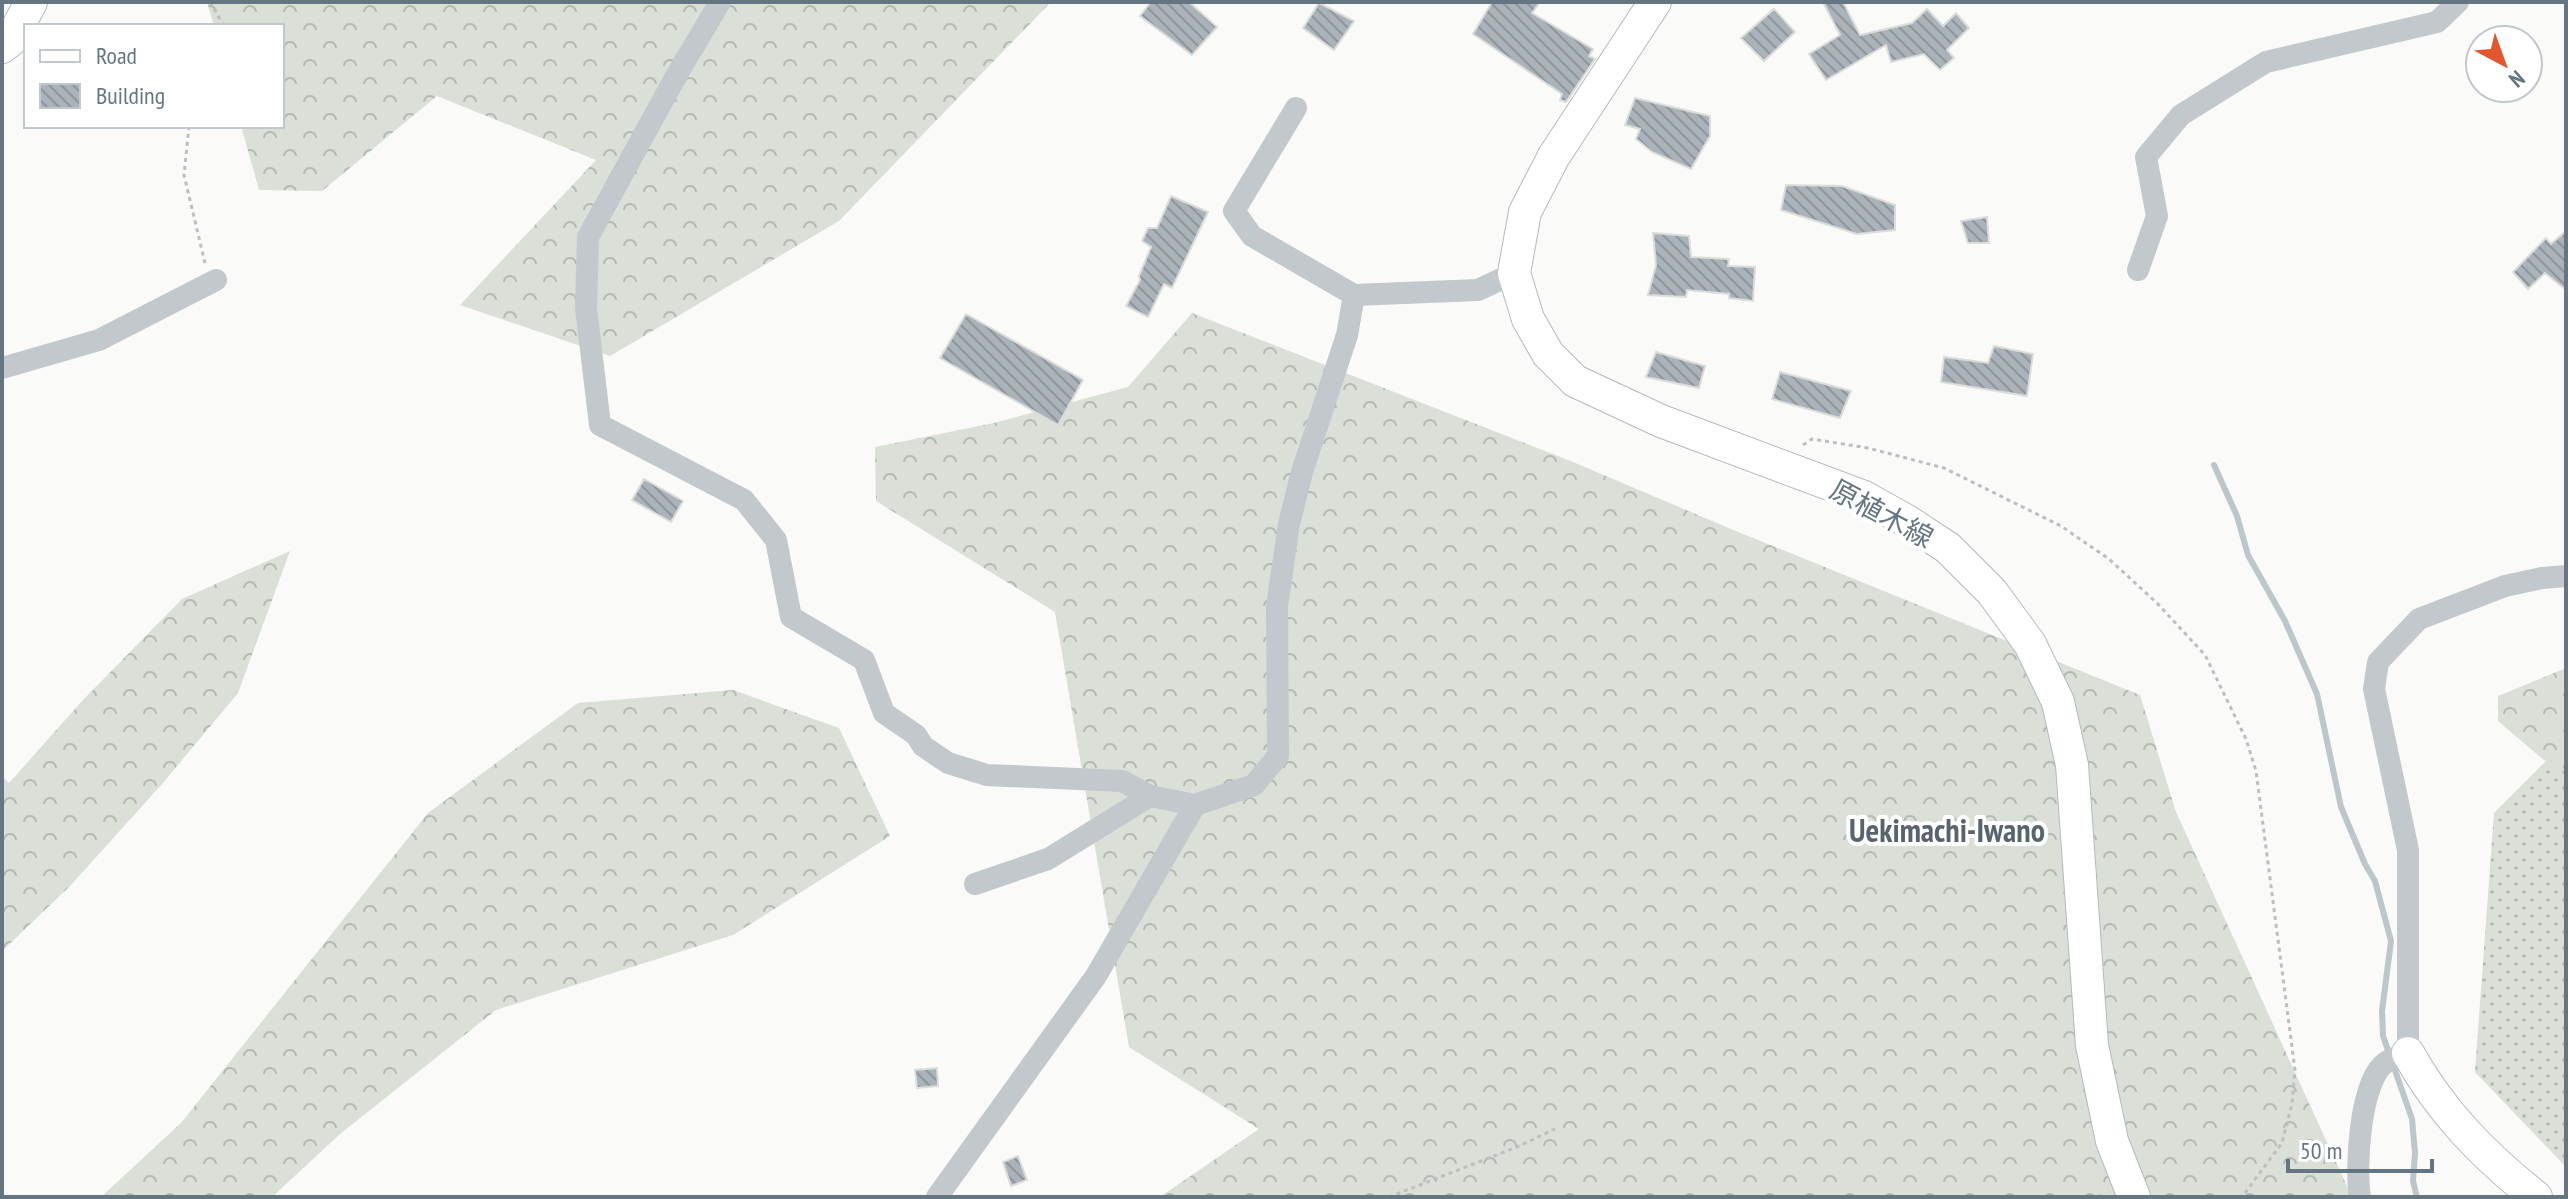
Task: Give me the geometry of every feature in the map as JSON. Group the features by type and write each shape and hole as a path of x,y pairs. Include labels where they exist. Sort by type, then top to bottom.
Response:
{"main road":[{"path":"2,47 11,40 31,2"},
{"name":"原植木線","path":"1647,6 1554,156 1525,212 1514,273 1528,319 1548,354 1575,381 1661,421 1864,497 1948,548 1992,592 2030,644 2058,702 2072,765 2092,1045 2112,1141 2134,1197"},
{"path":"2398,1057 2423,1079 2464,1133 2504,1172 2536,1197"}],"street":[{"path":"720,2 588,237 586,308 600,425 744,500 776,540 791,617 864,660 884,713 948,763 987,775 1122,781 1150,796 1195,805 1254,785 1278,756 1277,606 1289,524 1302,472 1347,335 1354,295"},
{"path":"2138,270 2157,216 2146,157 2181,115 2266,62 2437,22 2458,2"},
{"path":"1296,108 1234,211 1252,236 1354,295 1478,290 1514,273"},
{"path":"2,368 99,340 216,280"},
{"path":"2360,1197 2357,1178 2362,1126 2371,1081 2398,1057 2408,850 2374,689 2378,662 2419,619 2505,586 2566,576"},
{"path":"975,884 1048,859 1150,796"},
{"path":"937,1197 1096,976 1195,805"}],"path":[{"path":"210,2 223,24"},
{"path":"189,128 184,175 206,265 216,280"},
{"path":"1790,469 1800,447 1812,439 1868,448 1944,468 2061,526 2109,559 2157,603 2205,655 2246,739 2256,771 2295,1070 2292,1104 2282,1143 2242,1197"},
{"path":"1389,1197 1555,1129"}],"green space":[{"path":"207,2 1051,2 839,221 610,356 460,305 596,160 437,96 322,191 259,190 242,128 284,128 284,24 213,24"},
{"path":"1192,313 1573,462 2140,695 2176,812 2352,1197 1160,1197 1259,1129 1129,1047 1055,612 876,501 875,447 994,423 1128,387"},
{"path":"290,551 238,693 162,784 70,886 2,951 2,776 9,783 83,700 182,599"},
{"path":"2566,668 2566,771 2558,772 2498,721 2498,696"},
{"path":"733,690 839,728 890,836 733,935 496,1010 340,1134 272,1197 101,1197 181,1123 428,813 578,703"},
{"path":"2566,741 2566,1167 2475,1072 2494,813"}],"building":[{"path":"1151,2 1189,2 1217,27 1192,55 1140,16"},
{"path":"1492,2 1540,2 1532,13 1593,49 1589,56 1595,59 1566,102 1560,100 1562,94 1473,34"},
{"path":"1823,2 1843,2 1860,35 1912,23 1927,9 1943,26 1956,13 1969,28 1947,50 1954,58 1940,70 1924,54 1891,62 1886,45 1826,80 1809,54 1840,35"},
{"path":"1319,3 1354,21 1334,50 1303,28"},
{"path":"1774,9 1795,32 1764,61 1741,38"},
{"path":"1635,98 1710,116 1710,136 1691,169 1652,152 1636,139 1640,129 1625,125"},
{"path":"1786,185 1842,186 1895,205 1895,230 1857,234 1781,210"},
{"path":"1171,196 1208,212 1172,288 1164,284 1148,317 1126,306 1140,280 1151,247 1142,241 1148,228 1157,228"},
{"path":"1987,217 1989,243 1968,243 1961,221"},
{"path":"2566,231 2566,290 2545,273 2528,289 2513,272 2546,238 2551,244"},
{"path":"1653,233 1689,236 1691,257 1729,259 1728,266 1755,267 1753,301 1729,298 1729,294 1687,290 1686,297 1648,295 1656,265"},
{"path":"966,314 1083,380 1058,425 940,358"},
{"path":"1994,346 2033,354 2027,396 1941,382 1944,357 1988,363"},
{"path":"1656,352 1705,366 1699,388 1646,377"},
{"path":"1780,372 1851,391 1840,418 1772,399"},
{"path":"644,479 683,501 671,522 632,500"},
{"path":"937,1068 938,1086 917,1088 915,1070"},
{"path":"1018,1156 1027,1180 1011,1186 1003,1162"}],"waterway":[{"path":"2214,465 2237,516 2248,555 2285,621 2317,694 2341,807 2375,881 2391,941 2382,1011 2383,1036 2412,1119 2415,1153 2413,1181 2417,1197"}],"district":[{"name":"Uekimachi-Iwano","path":"1947,830"}]}
